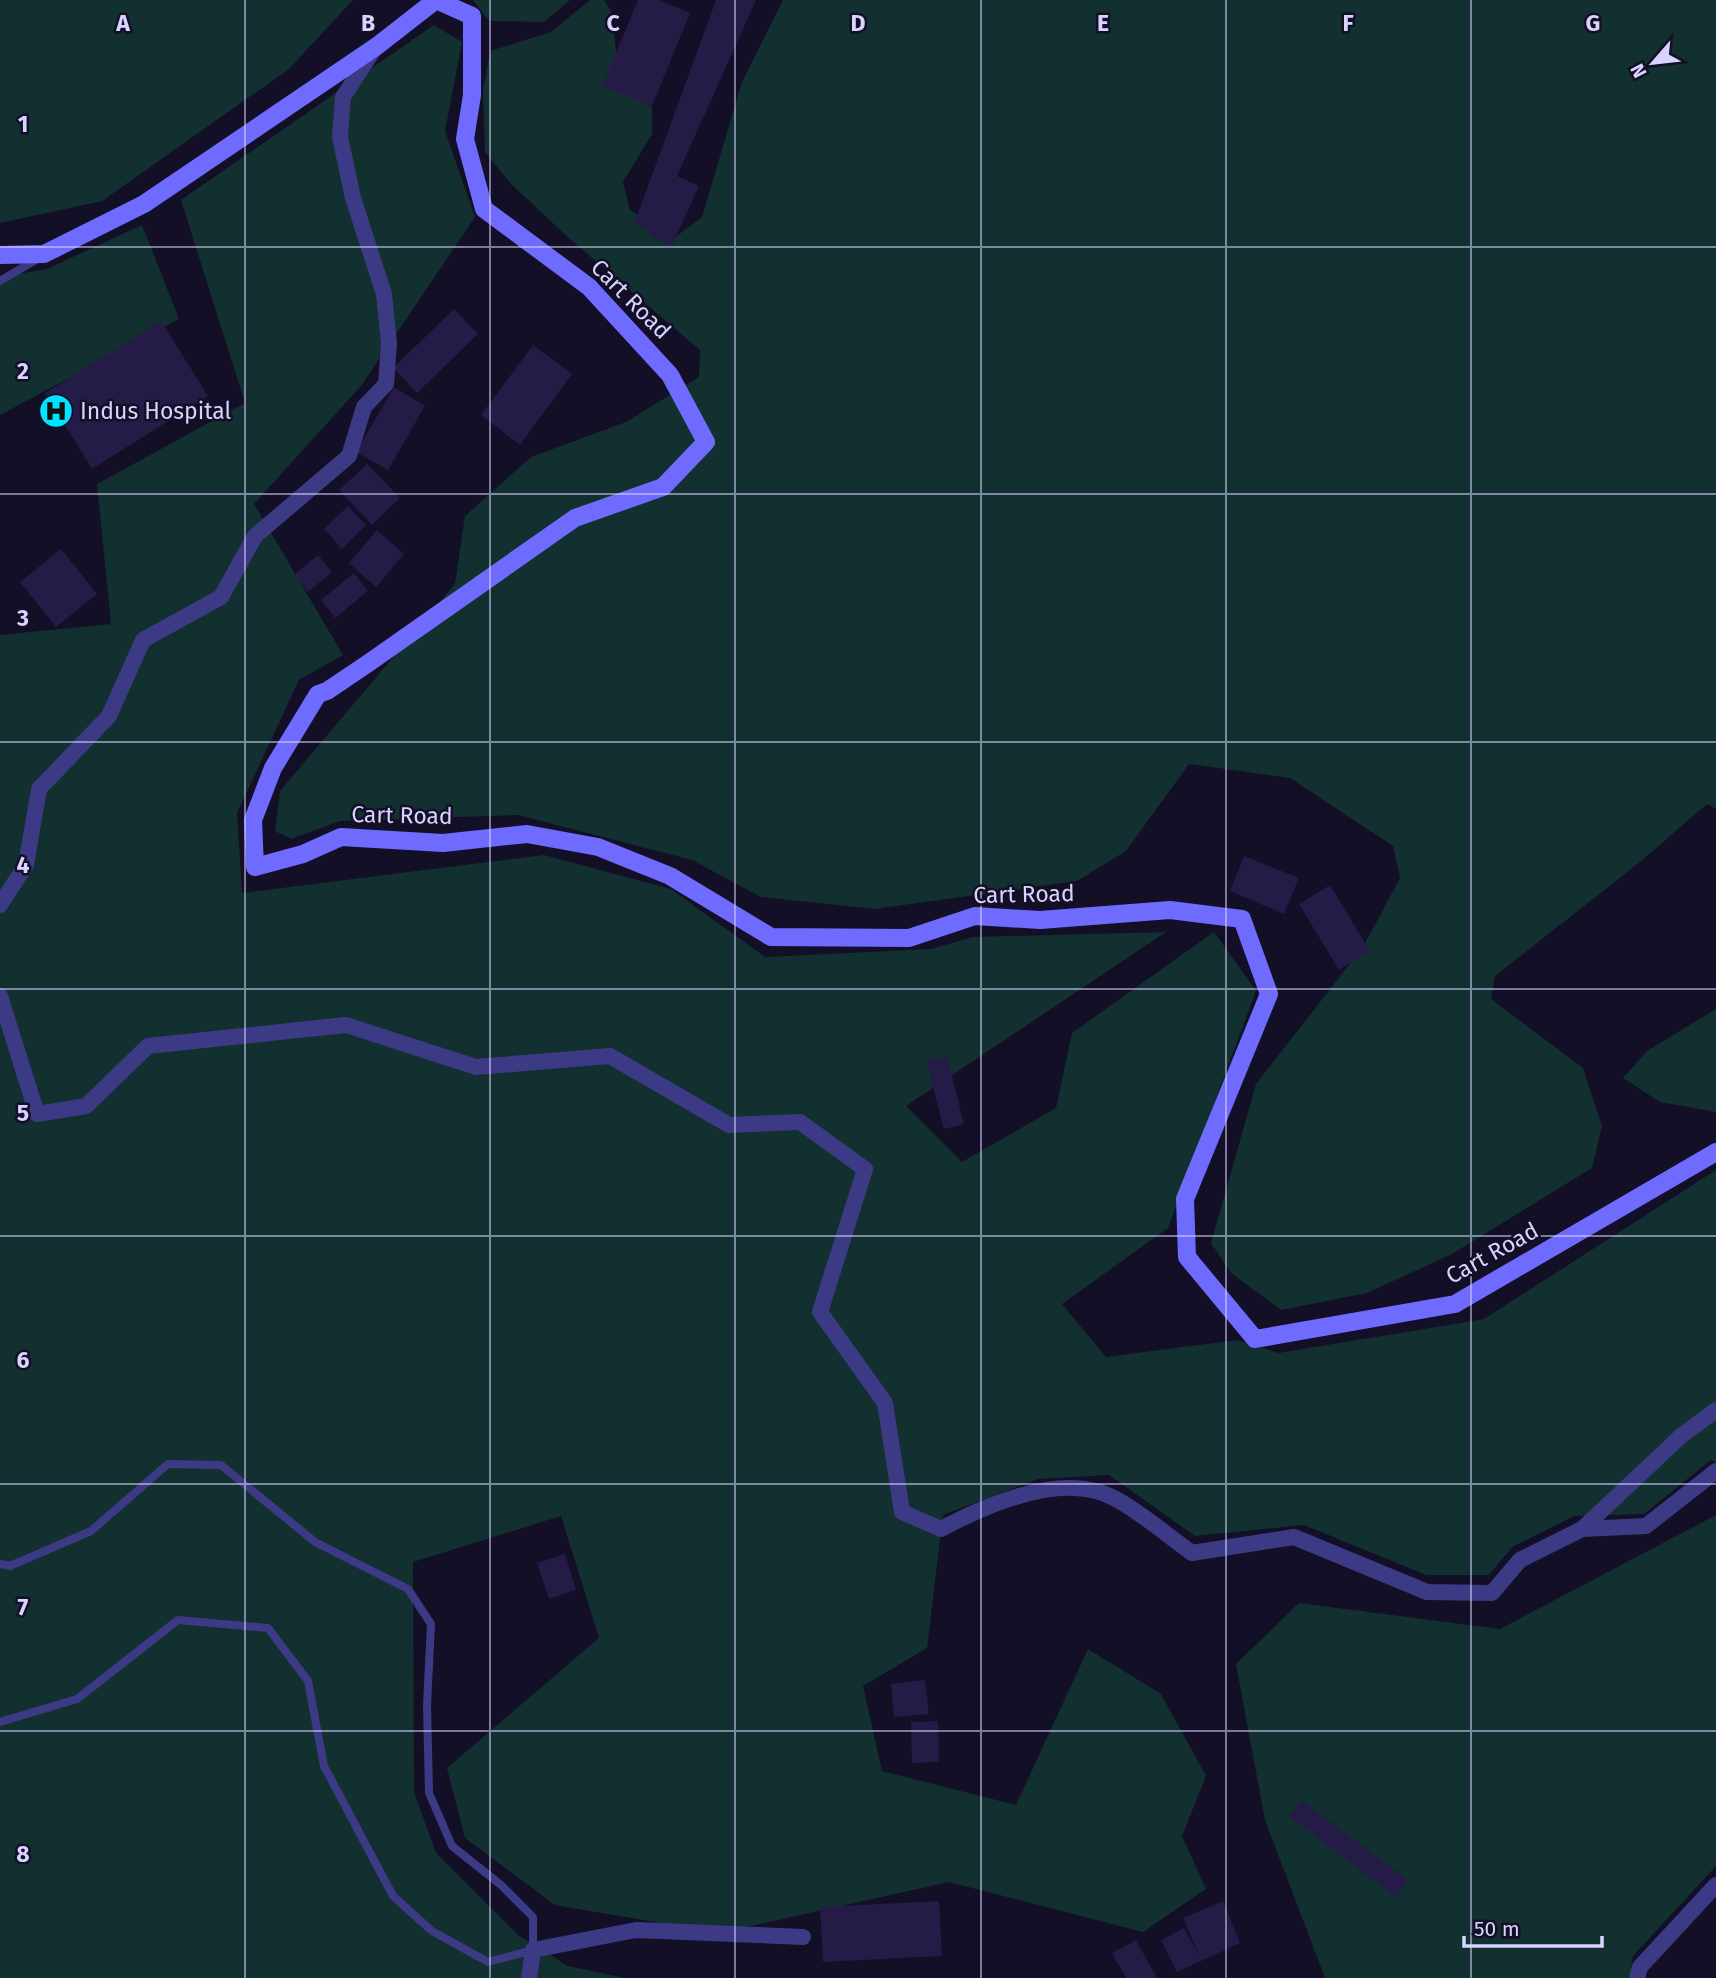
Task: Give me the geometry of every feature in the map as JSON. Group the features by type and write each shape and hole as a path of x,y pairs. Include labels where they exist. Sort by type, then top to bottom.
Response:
{"main road":[{"name":"Cart Road","path":"0,255 44,254 144,204 377,46 436,0 472,16 472,95 465,139 484,209 589,287 670,375 706,442 663,487 575,518 370,662 327,691 318,694 273,768 253,820 255,867 303,854 341,837 443,843 527,834 598,847 670,876 771,937 909,939 975,916 1040,920 1170,910 1242,919 1269,994 1185,1199 1185,1211 1187,1257 1255,1339 1455,1304 1716,1152"}],"street":[{"path":"0,905 26,865 39,789 109,716 143,640 221,597 256,536 348,456 365,407 386,384 389,343 383,295 353,198 341,137 343,97 377,46"},
{"path":"0,996 37,1115 86,1106 148,1046 346,1025 476,1067 610,1056 729,1125 800,1122 865,1169 820,1312 885,1403 902,1512 941,1529 987,1505 1068,1486 1115,1498 1192,1553 1294,1537 1426,1592 1492,1593 1520,1560 1582,1530 1681,1436 1716,1410"},
{"path":"1582,1530 1646,1526 1716,1471"},
{"path":"1637,1978 1640,1968 1716,1885"},
{"path":"529,1978 533,1950 636,1930 803,1937"}],"lane":[{"path":"0,281 44,254"},
{"path":"0,1564 10,1566 91,1531 168,1464 221,1465 315,1542 408,1589 431,1624 427,1704 429,1793 452,1846 501,1885 533,1917 533,1950 488,1962 432,1931 393,1896 324,1766 308,1681 268,1629 178,1620 77,1699 0,1722"}],"green space":[{"path":"0,0 353,0 289,69 102,201 0,223"},
{"path":"473,0 570,0 544,22 489,21"},
{"path":"590,0 604,0 611,11 618,65 652,108 652,134 623,182 630,210 674,238 702,217 742,82 783,0 1716,0 1716,809 1707,804 1640,862 1495,976 1491,999 1583,1068 1602,1126 1592,1168 1452,1254 1367,1293 1281,1310 1231,1273 1211,1243 1256,1084 1363,947 1400,878 1393,846 1290,778 1189,764 1126,851 1077,881 874,909 761,897 692,860 518,815 340,821 291,839 275,831 280,791 455,584 465,516 531,457 626,422 699,377 700,350 571,240 510,183 485,152 483,91 490,51 551,32"},
{"path":"434,25 462,42 445,131 475,217 361,386 254,504 343,655 299,680 237,813 242,893 544,855 671,889 765,957 931,949 973,937 1166,932 906,1106 962,1162 1056,1108 1072,1033 1214,932 1256,991 1168,1228 1062,1304 1106,1357 1237,1340 1279,1353 1484,1319 1716,1170 1716,1463 1711,1460 1644,1514 1574,1516 1512,1547 1489,1575 1426,1575 1304,1525 1195,1536 1109,1475 1038,1479 943,1515 927,1648 863,1686 882,1771 1016,1805 1088,1649 1161,1694 1206,1776 1182,1836 1206,1889 1143,1932 949,1882 719,1933 555,1905 465,1838 447,1768 599,1638 561,1516 413,1562 414,1792 436,1853 518,1935 568,1966 625,1978 0,1978 0,635 111,624 97,484 245,403 181,200"},
{"path":"142,225 179,319 0,415 0,277 47,269"},
{"path":"1716,1009 1716,1112 1660,1102 1623,1078 1647,1051"},
{"path":"1716,1515 1716,1866 1632,1957 1631,1978 1325,1978 1265,1820 1236,1664 1299,1603 1500,1629"}],"building":[{"path":"638,0 660,0 690,13 652,106 602,86"},
{"path":"716,0 756,0 677,176 699,186 672,246 650,236 652,231 634,224"},
{"path":"454,309 478,334 417,393 393,368"},
{"path":"161,321 208,396 92,469 45,393"},
{"path":"533,345 572,374 520,445 481,415"},
{"path":"394,387 425,406 388,470 356,452"},
{"path":"367,464 400,498 372,525 339,490"},
{"path":"348,506 366,525 342,549 324,529"},
{"path":"377,530 404,554 376,587 349,563"},
{"path":"61,549 97,594 56,627 20,582"},
{"path":"318,555 332,572 308,592 294,575"},
{"path":"354,573 368,591 335,618 321,600"},
{"path":"1244,856 1299,878 1284,914 1230,891"},
{"path":"1330,885 1370,951 1339,970 1299,904"},
{"path":"947,1056 964,1124 944,1129 926,1061"},
{"path":"565,1554 576,1590 549,1599 537,1563"},
{"path":"925,1680 929,1714 894,1717 891,1684"},
{"path":"938,1721 939,1762 912,1763 911,1722"},
{"path":"1301,1800 1408,1880 1396,1897 1289,1816"},
{"path":"939,1901 942,1956 823,1962 820,1907"},
{"path":"1223,1901 1240,1943 1177,1972 1161,1940 1184,1928 1199,1955 1183,1918"},
{"path":"1136,1940 1157,1978 1126,1978 1112,1953"}],"place":[{"name":"Indus Hospital","path":"56,411"}]}
